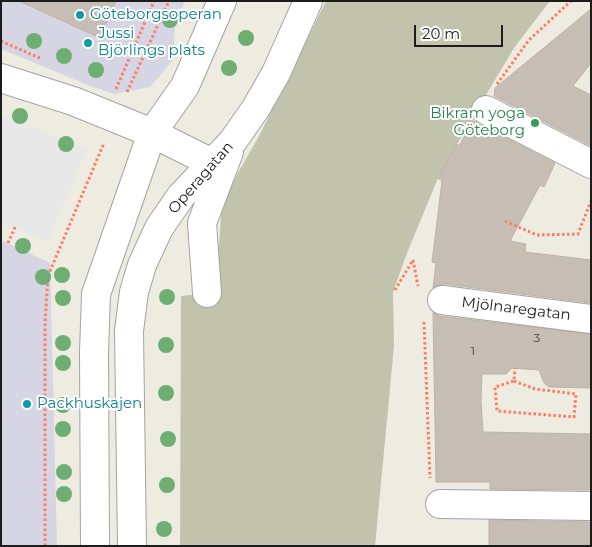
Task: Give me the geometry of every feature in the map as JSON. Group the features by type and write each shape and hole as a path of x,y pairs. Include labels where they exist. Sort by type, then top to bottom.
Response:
{"street":[{"path":"95,546 94,352 96,294 152,133 184,86 222,1"},
{"name":"Operagatan","path":"132,546 129,331 134,292 142,265 159,228 181,196 233,141 256,108 276,73 308,1"},
{"path":"1,78 73,101 113,117 152,133 212,163"},
{"path":"486,110 591,164"},
{"path":"207,294 202,224 233,141"},
{"name":"Mjölnaregatan","path":"433,308 591,319"},
{"path":"440,504 591,506"}],"path":[{"path":"113,117 116,90 154,1"},
{"path":"45,546 45,323 48,276 113,117 129,88 169,1"},
{"path":"486,110 490,93 529,40 571,1"},
{"path":"505,221 537,235 578,234 591,201"},
{"path":"8,243 16,225"},
{"path":"433,308 430,488 438,490 440,504"},
{"path":"514,381 515,368"},
{"path":"514,381 535,389 576,394 574,417 497,412 496,388 514,381"}],"shaded area":[{"name":"Jussi Björlings plats","path":"1,1 39,1 102,34 116,1 185,1 175,23 173,60 150,87 114,94 1,49"},
{"path":"326,1 550,1 514,48 438,178 393,292 394,346 375,546 180,546 181,296 216,292 222,201 259,136"},
{"path":"8,114 57,137 88,148 47,242 1,222 1,115"},
{"name":"Packhuskajen","path":"1,240 50,263 57,546 1,546"}],"building":[{"name":"Göteborgsoperan","path":"19,1 116,1 100,38"},
{"path":"591,9 591,63 573,86 591,95 591,146 494,96 495,88"},
{"path":"473,121 555,163 544,187 540,185 510,241 526,244 525,252 591,260 591,303 444,284 433,288 436,263 432,262 442,181 438,178 457,144 459,146"},
{"path":"433,313 440,316 591,334 591,388 549,387 544,383 539,370 512,368 506,374 482,374 481,401 483,432 591,434 591,490 490,489 490,482 436,482"},
{"path":"489,520 591,522 591,546 489,546"}],"place":[{"name":"Göteborgsoperan","path":"80,15"},
{"name":"Jussi Björlings plats","path":"88,43"},
{"name":"Bikram yoga Göteborg","path":"535,123"},
{"name":"Packhuskajen","path":"27,404"}]}
